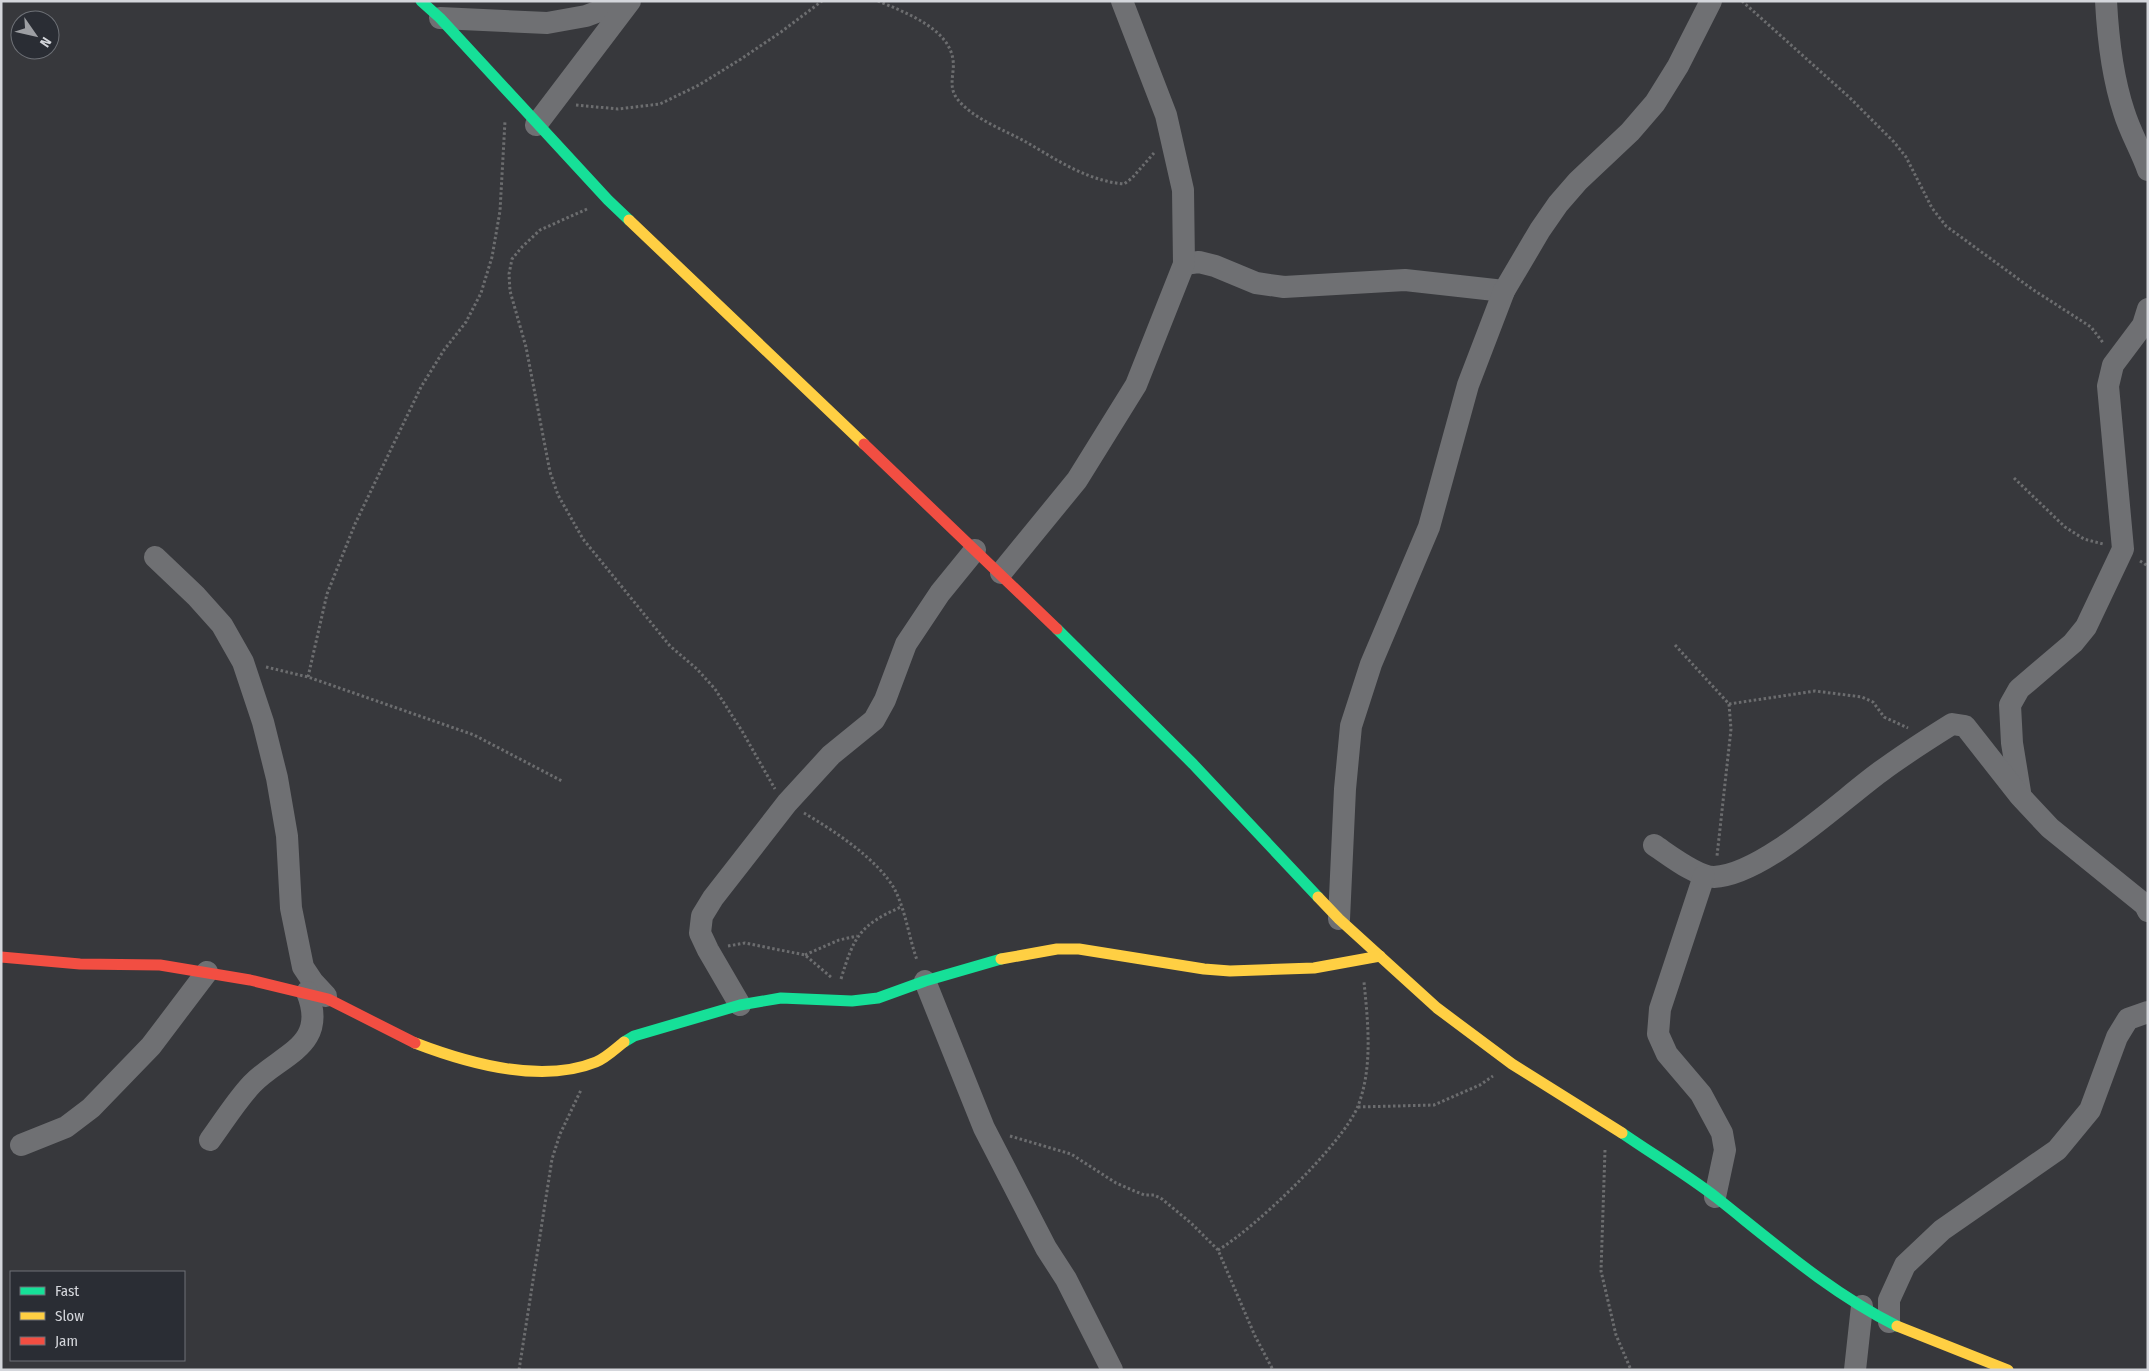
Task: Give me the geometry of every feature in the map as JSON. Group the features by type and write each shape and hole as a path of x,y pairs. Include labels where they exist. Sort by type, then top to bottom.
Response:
{"street":[{"path":"421,1 440,18 536,125 608,200 1001,573 1193,764 1339,919 1437,1008 1512,1064 1606,1123 1715,1197 1803,1267 1862,1306 1889,1322 2008,1370"},
{"path":"440,18 546,23 586,16 628,1"},
{"path":"536,125 628,1"},
{"path":"1001,573 1077,480 1136,385 1184,264 1183,190 1166,114 1122,1"},
{"path":"1339,919 1345,789 1351,726 1371,664 1429,527 1468,385 1504,291 1540,230 1558,204 1578,181 1630,132 1656,102 1678,66 1711,1"},
{"path":"2106,1 2113,73 2124,114 2148,170"},
{"path":"1184,264 1198,262 1216,266 1232,275 1256,283 1284,287 1405,280 1504,291"},
{"path":"2020,796 2012,744 2010,705 2019,689 2073,643 2086,627 2123,549 2108,386 2114,365 2143,325 2148,309"},
{"path":"740,1005 700,933 702,916 713,898 787,803 830,754 874,720 885,700 906,644 940,593 975,550"},
{"path":"155,558 196,596 222,625 244,662 263,722 277,778 287,836 291,908 303,967 313,982 316,994 309,1033 302,1044 296,1051 272,1066 251,1085 210,1140"},
{"path":"1654,846 1709,876 1748,869 1774,853 1880,772 1952,724 1965,726 2020,796 2050,828 2145,905 2148,911"},
{"path":"1709,876 1660,1009 1658,1034 1666,1054 1701,1094 1722,1133 1725,1150 1715,1197"},
{"path":"1,957 91,964 158,965 207,972 316,994 428,1050 480,1063 555,1072 598,1062 621,1043 634,1036 740,1005 781,998 835,1000 878,998 925,981 1008,957 1057,949 1079,949 1204,969 1230,971 1314,968 1380,956"},
{"path":"21,1145 66,1127 91,1108 151,1046 207,972"},
{"path":"925,981 984,1128 1046,1248 1066,1279 1112,1370"},
{"path":"1889,1322 1890,1300 1905,1265 1942,1230 2056,1150 2090,1110 2117,1037 2128,1019 2148,1012"},
{"path":"1855,1370 1862,1306"}],"path":[{"path":"553,103 618,109 660,104 699,85 733,64 781,32 822,1"},
{"path":"878,1 928,26 950,47 954,61 952,84 956,97 967,107 990,123 1089,176 1112,183 1124,184 1132,178 1170,134"},
{"path":"1742,1 1806,61 1849,97 1894,142 1906,157 1932,208 1946,226 2032,289 2090,327 2102,340 2114,365"},
{"path":"308,677 327,594 355,524 421,387 444,350 466,322 481,293 492,257 500,211 506,90"},
{"path":"608,200 540,230 522,246 512,260 509,274 510,291 528,356 550,472 558,495 583,539 670,646 697,669 715,689 742,731 770,784 787,803 830,828 882,872 894,890 901,907 909,938 925,981"},
{"path":"2014,478 2065,527 2084,539 2123,549 2148,566"},
{"path":"1675,645 1729,704 1731,729 1709,876"},
{"path":"244,662 308,677 474,735 562,781"},
{"path":"1729,704 1815,691 1862,697 1873,702 1884,717 1910,728"},
{"path":"835,1000 858,936 876,918 901,907"},
{"path":"805,955 839,940 858,936"},
{"path":"708,950 745,943 805,955 813,960 839,985"},
{"path":"1218,1250 1240,1236 1297,1182 1330,1146 1358,1107 1364,1084 1368,1053 1362,959"},
{"path":"520,1370 552,1159 560,1134 582,1088 598,1062"},
{"path":"1358,1107 1434,1105 1480,1086 1512,1064"},
{"path":"1606,1123 1601,1270 1616,1335 1631,1370"},
{"path":"984,1128 1071,1154 1116,1183 1144,1195 1162,1199 1191,1222 1218,1250 1255,1336 1273,1370"}],"traffic: fast":[{"path":"421,1 440,18 608,200 629,220"},
{"path":"1057,629 1193,764 1318,897"},
{"path":"624,1042 634,1036 740,1005 781,998 852,1001 878,998 925,981 1001,959"},
{"path":"1622,1133 1717,1198 1826,1283 1849,1299 1897,1326"}],"traffic: slow":[{"path":"629,220 864,444"},
{"path":"1318,897 1339,919 1437,1008 1512,1064 1622,1133"},
{"path":"1001,959 1057,949 1079,949 1204,969 1230,971 1314,968 1380,956"},
{"path":"415,1043 481,1064 529,1071 552,1071 575,1068 596,1062 607,1056 624,1042"},
{"path":"1897,1326 2008,1370"}],"traffic: jam":[{"path":"864,444 1057,629"},
{"path":"1,957 80,964 160,965 250,980 328,999 415,1043"}]}
